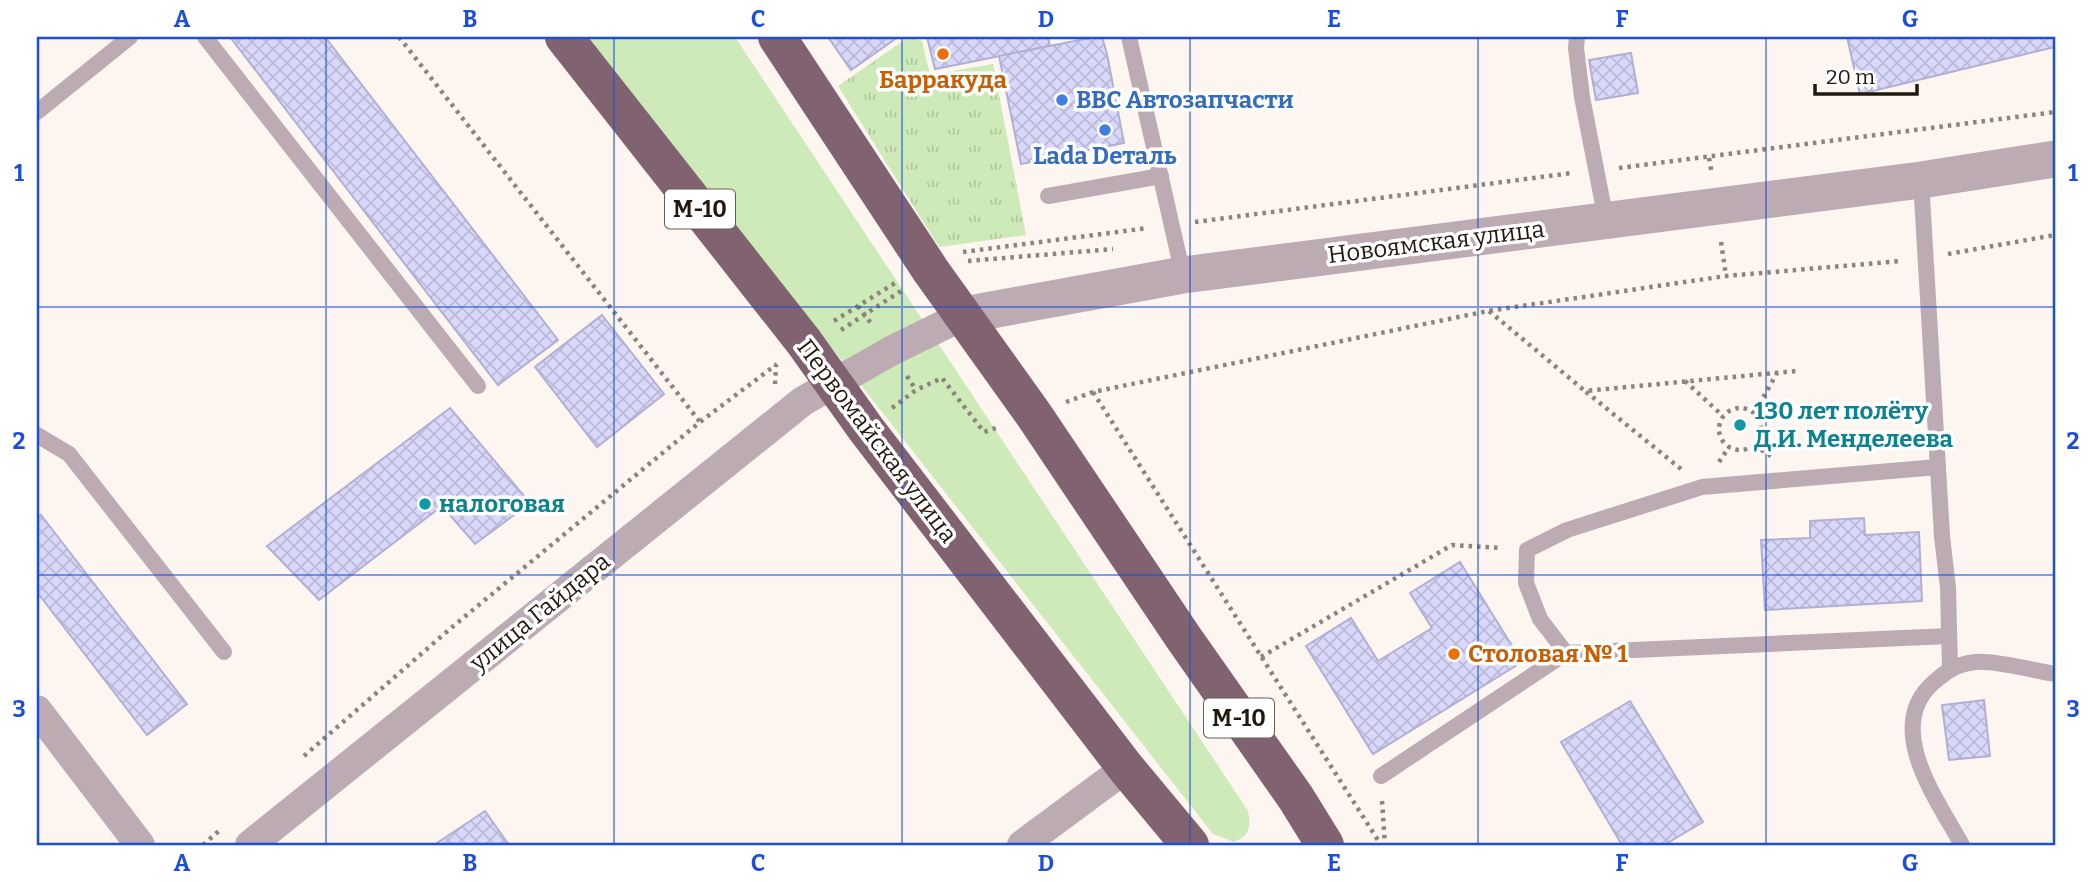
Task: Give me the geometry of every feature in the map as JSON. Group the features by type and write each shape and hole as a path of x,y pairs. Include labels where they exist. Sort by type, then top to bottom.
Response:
{"highway":[{"name":"Первомайская улица","path":"564,37 804,342 818,392 866,429 1126,768 1191,845"},
{"name":"М-10","path":"777,37 926,263 1034,415 1183,637 1296,798 1325,845"},
{"path":"1296,798 1307,845"}],"street":[{"name":"Новоямская улица","path":"818,392 964,315 1183,275 1921,180 2055,159"},
{"name":"улица Гайдара","path":"250,845 818,392"},
{"path":"37,709 140,845"},
{"path":"1022,845 1126,768"}],"lane":[{"path":"37,112 131,37"},
{"path":"205,37 478,386"},
{"path":"1129,37 1183,275"},
{"path":"1577,37 1582,97 1606,220"},
{"path":"1048,196 1161,176"},
{"path":"1921,180 1942,536 1948,587 1950,668"},
{"path":"37,435 69,454 224,652"},
{"path":"1566,653 1540,619 1526,583 1527,550 1567,530 1702,487 1938,467"},
{"path":"1381,776 1566,653 1950,636"},
{"path":"1962,845 1923,774 1913,745 1914,713 1925,690 1950,668 1978,661 2055,674"}],"path":[{"path":"399,37 700,422"},
{"path":"804,342 926,263 947,254 2055,112"},
{"path":"866,429 916,390 942,378 984,432 1093,392 1488,311 1726,276 1926,258 2055,235"},
{"path":"1488,311 1702,487"},
{"path":"296,764 451,628 700,422 776,364 818,392"},
{"path":"1585,391 1796,370"},
{"path":"1755,412 1778,372"},
{"path":"1685,382 1723,416"},
{"path":"1093,392 1383,845"},
{"path":"1741,407 1755,412 1762,425 1759,440 1748,449 1729,447 1720,436 1723,416 1727,411 1741,407"},
{"path":"1261,657 1452,545 1527,550"},
{"path":"1381,776 1383,845"},
{"path":"203,845 223,827"}],"green space":[{"path":"588,37 735,37 1248,811 1249,826 1243,836 1234,842 1213,834"},
{"path":"909,37 922,41 930,75 993,64 1026,235 939,247 838,86"}],"building":[{"path":"230,37 325,37 558,340 498,385"},
{"path":"828,37 898,37 851,70"},
{"path":"927,37 1048,37 1050,46 935,69"},
{"name":"ВВС Автозапчасти","path":"1102,37 1107,54 1124,143 1021,164 999,56"},
{"path":"1847,37 2055,37 2055,47 1860,94"},
{"path":"1631,53 1638,93 1596,100 1589,60"},
{"path":"602,315 664,394 597,447 535,367"},
{"name":"налоговая","path":"450,408 530,503 475,544 442,506 319,600 267,546"},
{"path":"41,515 187,704 147,735 37,592 37,518"},
{"path":"1864,518 1865,535 1919,532 1922,601 1765,610 1761,540 1810,538 1810,521"},
{"name":"Столовая № 1","path":"1460,562 1522,662 1373,754 1306,646 1351,618 1378,661 1432,628 1410,593"},
{"path":"1984,700 1990,756 1949,760 1942,705"},
{"path":"1630,701 1703,822 1664,845 1622,845 1561,742"},
{"path":"485,811 509,845 434,845"}],"place":[{"name":"Барракуда","path":"943,54"},
{"name":"ВВС Автозапчасти","path":"1062,100"},
{"name":"Lada Dеталь","path":"1105,130"},
{"name":"130 лет полёту Д.И. Менделеева","path":"1740,425"},
{"name":"налоговая","path":"425,504"},
{"name":"Столовая № 1","path":"1454,654"}]}
